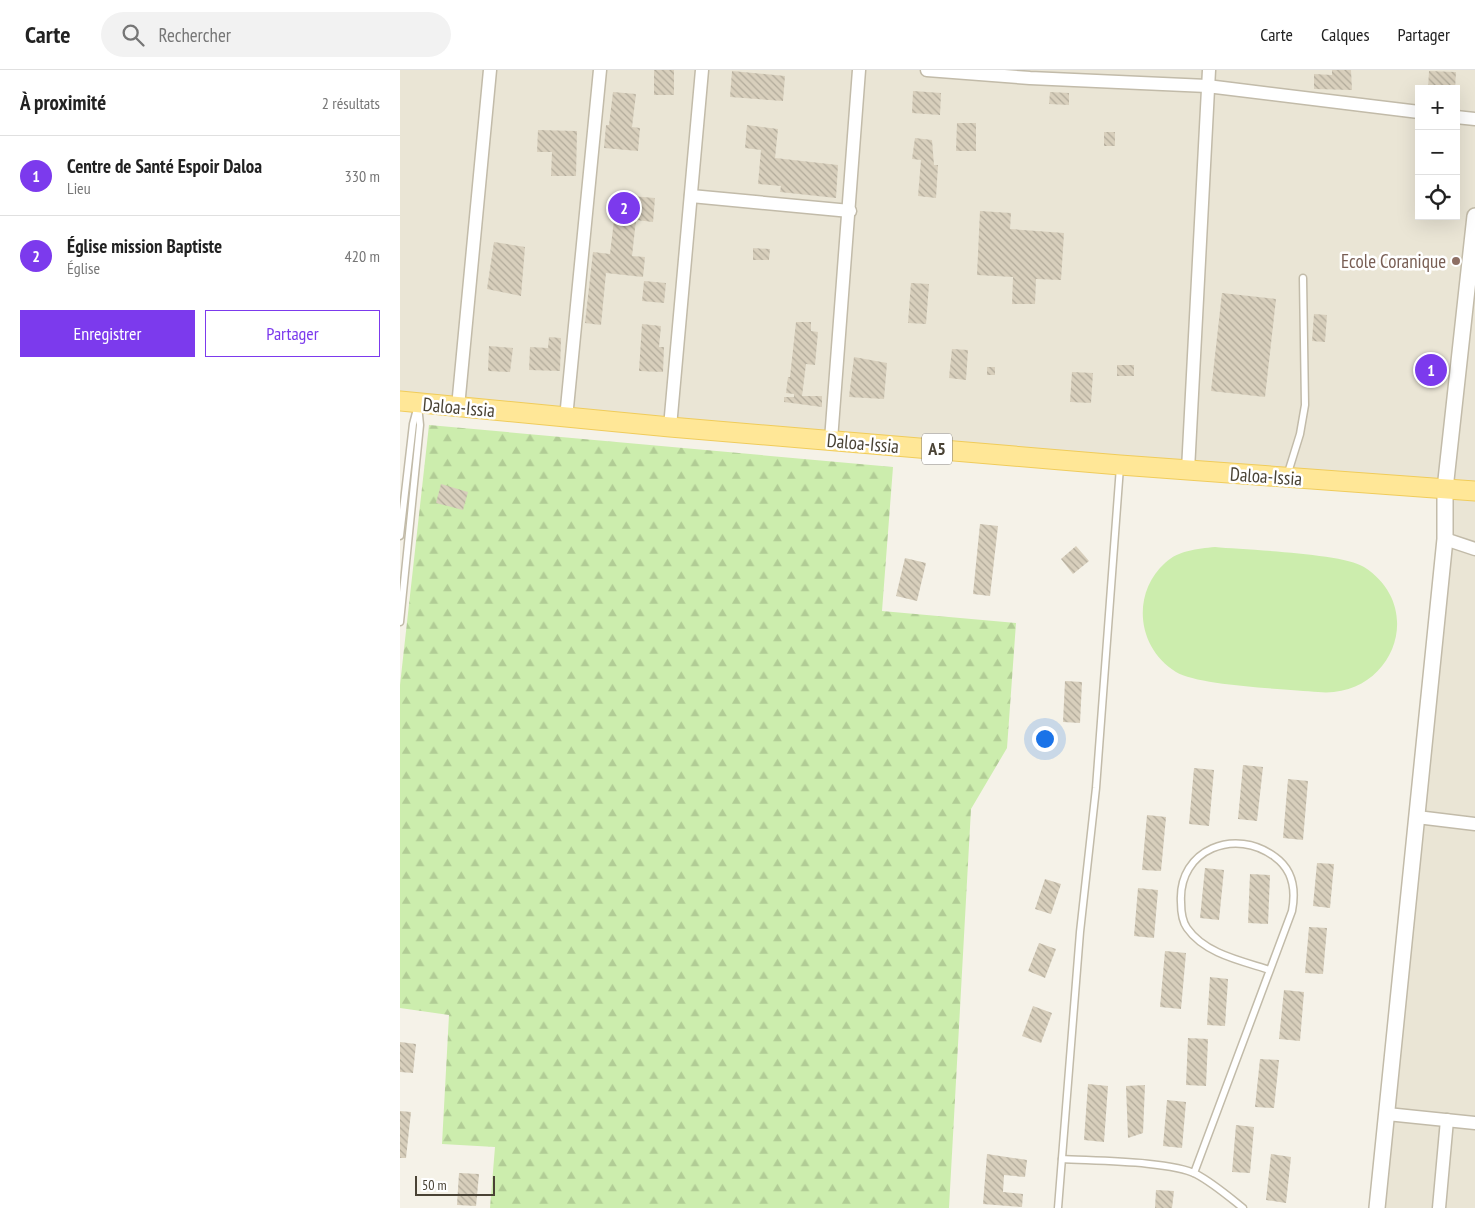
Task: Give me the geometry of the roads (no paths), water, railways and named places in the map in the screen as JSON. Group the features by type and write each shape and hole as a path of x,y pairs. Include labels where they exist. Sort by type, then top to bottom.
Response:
{"main road":[{"name":"Daloa-Issia","path":"409,402 566,418 1120,465 1475,491"}],"street":[{"path":"458,407 490,70"},
{"path":"566,418 600,70"},
{"path":"670,427 702,70"},
{"path":"831,440 850,211 859,70"},
{"path":"928,70 1031,74 1207,86 1415,112"},
{"path":"1188,470 1208,70"},
{"path":"1460,117 1475,119"},
{"path":"691,196 850,211"},
{"path":"1377,1208 1445,539 1445,489 1475,216"},
{"path":"1445,539 1475,549"},
{"path":"1417,817 1475,824"},
{"path":"1387,1114 1475,1123"},
{"path":"1439,1208 1447,1120"}],"lane":[{"path":"1286,477 1300,434 1305,405 1303,278"},
{"path":"400,536 413,424 409,402"},
{"path":"400,622 420,425 409,402"},
{"path":"1058,1208 1080,932 1096,788 1120,465"},
{"path":"1194,1173 1270,970 1294,905 1294,886 1290,873 1281,861 1256,845 1240,842 1224,844 1209,850 1196,859 1185,874 1180,892 1181,910 1186,927 1210,948 1232,958 1270,970"},
{"path":"1062,1159 1166,1167 1194,1173 1243,1208"}],"place":[{"name":"Église mission Baptiste","path":"624,208"},
{"name":"Ecole Coranique","path":"1456,261"},
{"name":"Centre de Santé Espoir Daloa","path":"1431,370"}]}
